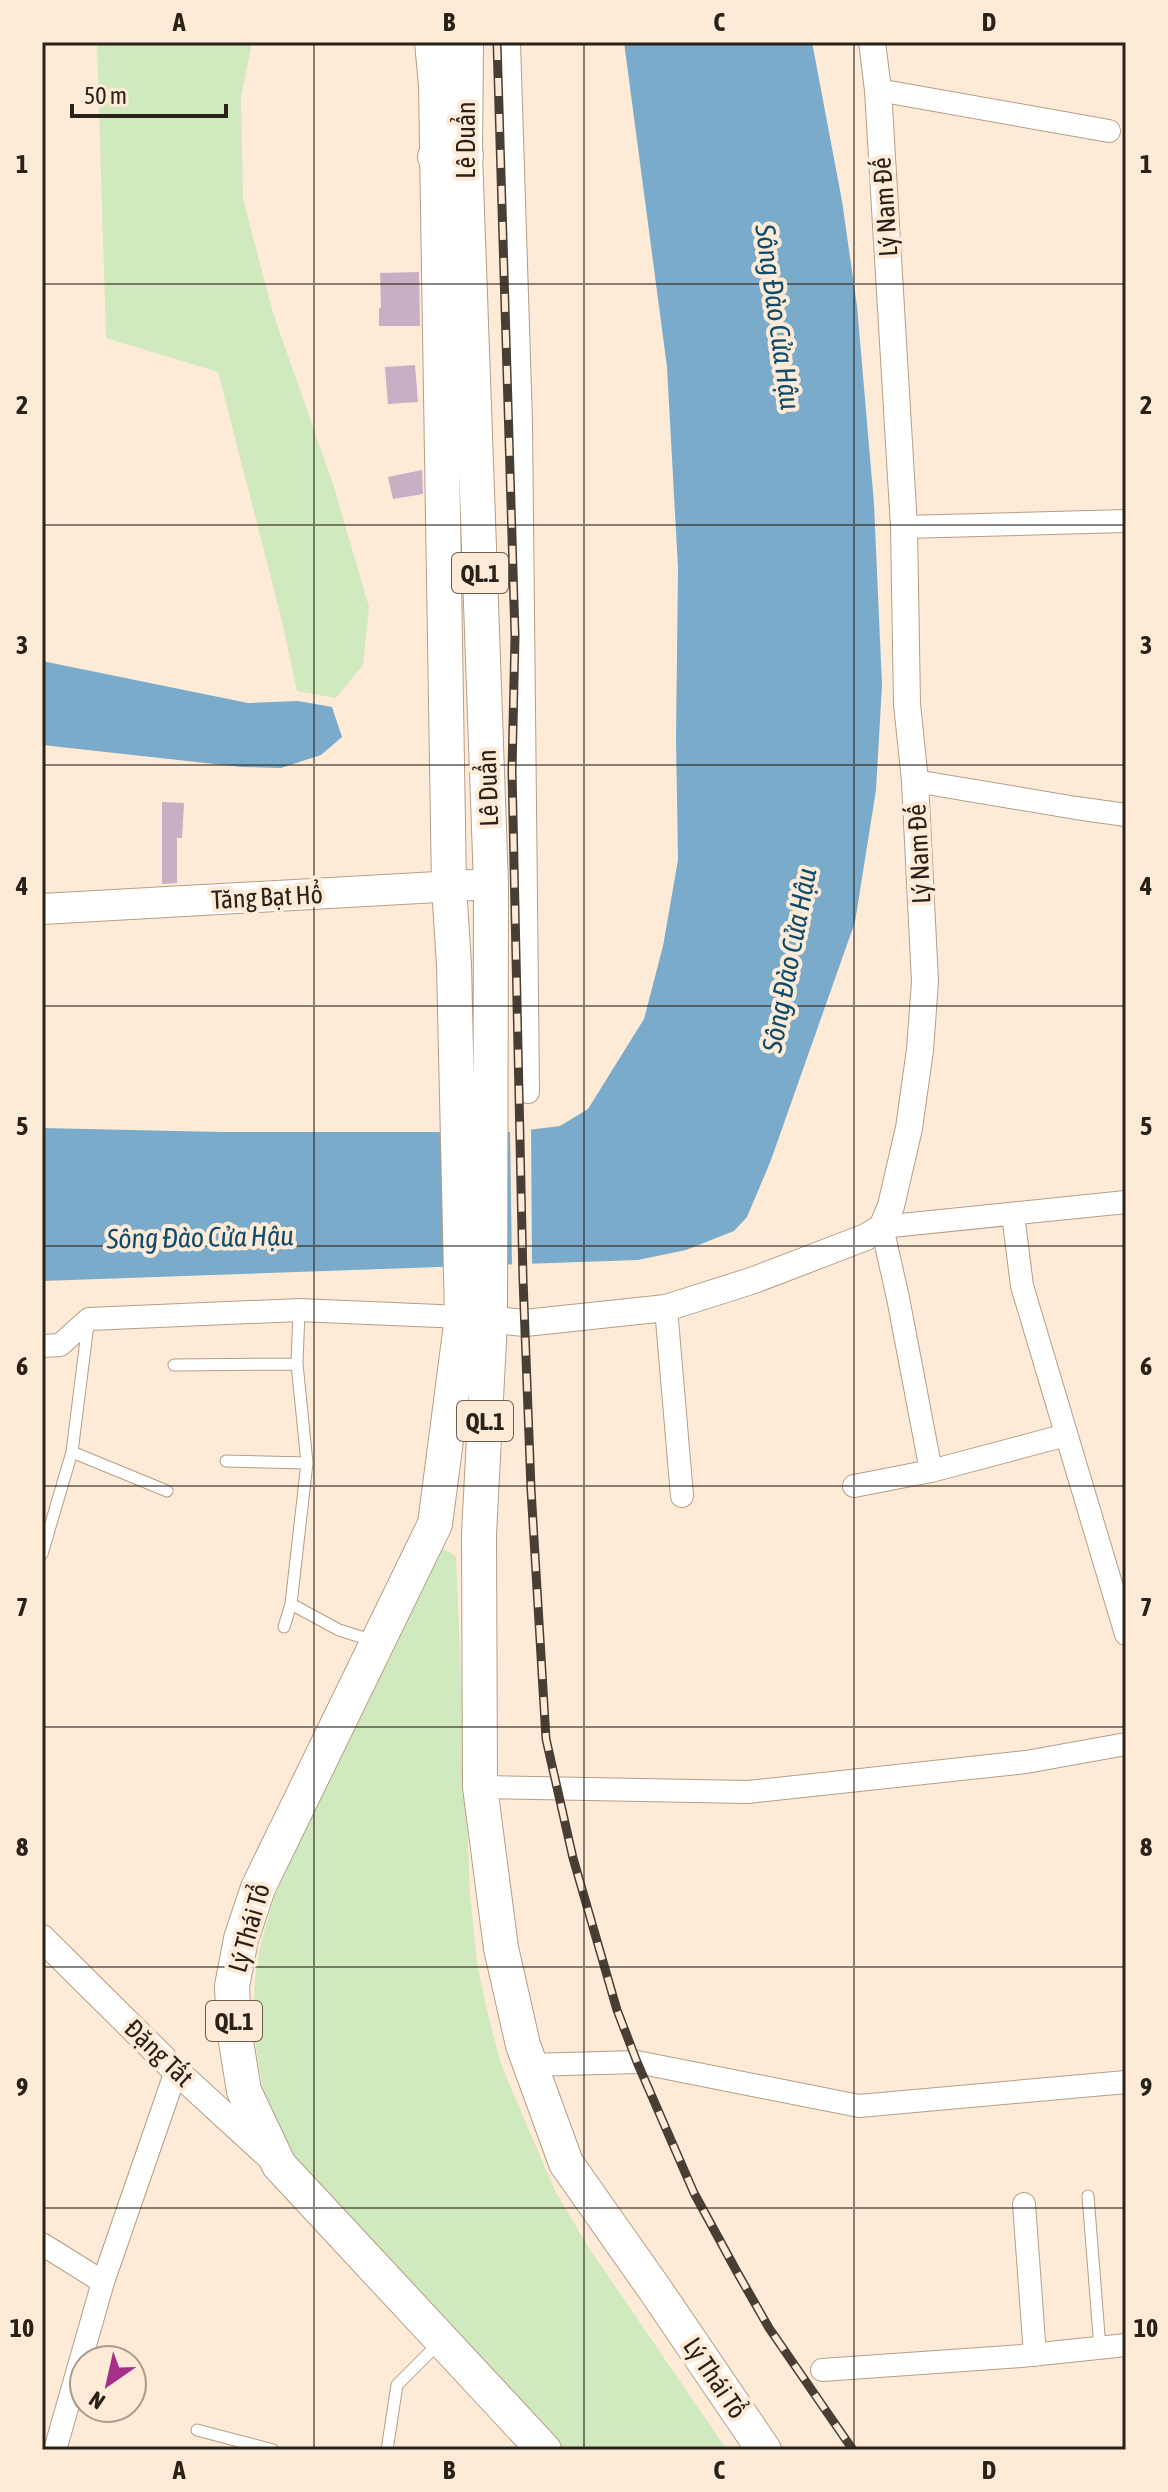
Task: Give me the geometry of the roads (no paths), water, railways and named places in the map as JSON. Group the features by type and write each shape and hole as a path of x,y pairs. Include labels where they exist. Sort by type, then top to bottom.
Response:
{"main road":[{"name":"Lê Duẩn","path":"432,42 436,85 450,156 491,884 474,1103 479,1534"},
{"name":"Lê Duẩn","path":"466,42 450,156 449,887 454,965 474,1103"},
{"name":"Tăng Bạt Hổ","path":"42,909 491,884"},
{"name":"Lê Duẩn","path":"435,1524 476,1312"},
{"path":"435,1524 479,1534"},
{"name":"Lý Thái Tổ","path":"435,1524 258,1888 241,1939 232,1986 234,2029 244,2091 279,2165 544,2450"},
{"name":"Lý Thái Tổ","path":"479,1534 480,1787 501,1948 530,2065 566,2163 764,2450"}],"street":[{"path":"509,42 521,409 528,1092"},
{"name":"Lý Nam Đế","path":"872,42 878,90 904,527 907,704 915,781 925,982 920,1050 909,1128 891,1206 882,1227"},
{"path":"878,90 1109,131"},
{"path":"904,527 1126,521"},
{"path":"915,781 1126,815"},
{"path":"42,1346 60,1345 89,1319 299,1310 476,1312 525,1323 666,1308 754,1280 866,1237 882,1227 1126,1202"},
{"path":"1013,1214 1022,1286 1123,1612 1126,1634"},
{"path":"882,1227 931,1471"},
{"path":"666,1308 682,1496"},
{"path":"854,1486 931,1471 1066,1435"},
{"path":"480,1787 748,1792 1026,1762 1126,1744"},
{"name":"Đặng Tất","path":"42,1938 176,2071 279,2165"},
{"path":"530,2065 637,2062 859,2106 1126,2082"},
{"path":"55,2450 103,2282 176,2071"},
{"path":"1024,2204 1035,2355"},
{"path":"42,2244 103,2282"},
{"path":"822,2370 1035,2355 1126,2345"}],"lane":[{"path":"284,1627 291,1604 307,1463 297,1364 299,1310"},
{"path":"42,1554 72,1452 89,1319"},
{"path":"174,1365 297,1364"},
{"path":"72,1452 167,1491"},
{"path":"226,1461 307,1463"},
{"path":"291,1604 339,1630 376,1642"},
{"path":"1088,2196 1100,2348"},
{"path":"387,2450 397,2385 443,2340"},
{"path":"197,2430 273,2450"}],"water":[{"name":"Sông Đào Cửa Hậu","path":"624,42 812,42 842,201 857,306 874,504 882,685 876,790 855,922 771,1160 747,1217 734,1231 686,1250 638,1260 42,1281 42,1128 222,1132 512,1132 560,1126 588,1109 644,1019 663,946 678,860 678,568 667,367"},
{"path":"42,661 248,703 298,701 332,707 342,737 321,755 281,768 242,767 42,745"}],"railway":[{"path":"497,42 515,636 512,771 523,1279 531,1489 546,1739 573,1858 617,2010 637,2062 694,2193 737,2272 769,2328 853,2450"}]}
